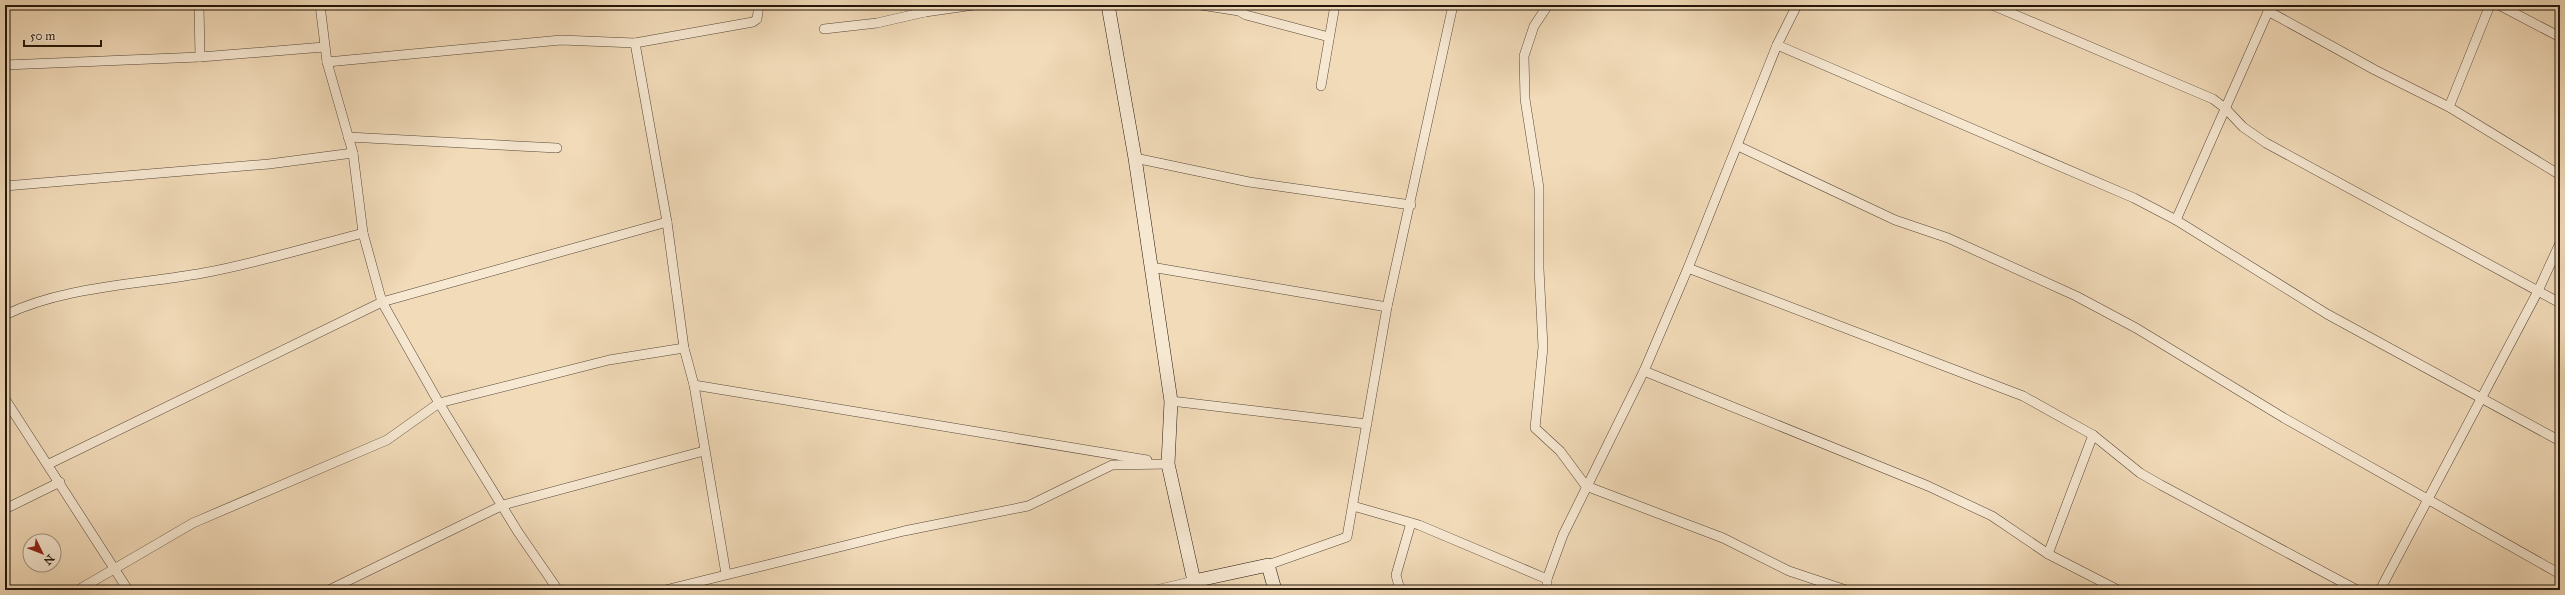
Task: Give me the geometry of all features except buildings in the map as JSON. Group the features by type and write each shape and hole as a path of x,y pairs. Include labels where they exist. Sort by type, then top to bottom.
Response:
{"street":[{"path":"199,5 200,57"},
{"path":"320,5 327,62 353,153 362,233 382,302 439,403 503,505 518,532 558,590"},
{"path":"327,62 561,40 635,43 753,22 757,19 759,5"},
{"path":"824,29 877,23 925,9 974,5"},
{"path":"1108,5 1135,158 1171,401 1168,464 1194,581"},
{"path":"1201,5 1239,8 1246,15 1329,37"},
{"path":"1321,86 1336,5"},
{"path":"1156,590 1268,565 1347,537 1387,307 1411,205 1453,5"},
{"path":"1548,5 1534,26 1524,56 1525,99 1539,188 1539,269 1543,347 1535,428 1560,451 1586,486 1723,538 1789,571 1846,590"},
{"path":"1547,590 1547,579 1563,535 1644,371 1738,146 1777,44 1797,5"},
{"path":"1992,5 2213,99 2225,108 2243,127 2266,143 2560,303"},
{"path":"2449,107 2490,5"},
{"path":"2499,5 2560,37"},
{"path":"2176,220 2269,8 2375,70 2449,107 2560,175"},
{"path":"635,43 667,222 684,348 694,385 726,574"},
{"path":"1777,44 2134,198 2176,220 2327,314 2480,399 2560,441"},
{"path":"5,65 200,57 324,47"},
{"path":"348,137 557,148"},
{"path":"1738,146 1895,220 1948,238 2076,296 2136,328 2284,418 2427,497 2560,574"},
{"path":"5,186 269,164 353,153"},
{"path":"1135,158 1249,182 1411,205"},
{"path":"48,464 382,302 667,222"},
{"path":"5,315 24,305 69,294 204,273 362,233"},
{"path":"2380,590 2427,497 2538,291 2560,243"},
{"path":"1151,267 1387,307"},
{"path":"1688,268 2023,396 2093,435 2140,473 2357,590"},
{"path":"78,590 193,522 387,440 439,403 609,360 684,348"},
{"path":"1644,371 1928,486 1992,516 2048,554 2118,590"},
{"path":"694,385 1168,464"},
{"path":"5,399 60,482 128,590"},
{"path":"1171,401 1367,424"},
{"path":"2048,554 2093,435"},
{"path":"329,590 503,505 704,451"},
{"path":"665,590 904,531 1028,506 1112,465 1168,464"},
{"path":"5,509 60,482"},
{"path":"1352,506 1411,522 1547,579"},
{"path":"1400,590 1396,575 1411,522"},
{"path":"1268,565 1275,590"}]}
